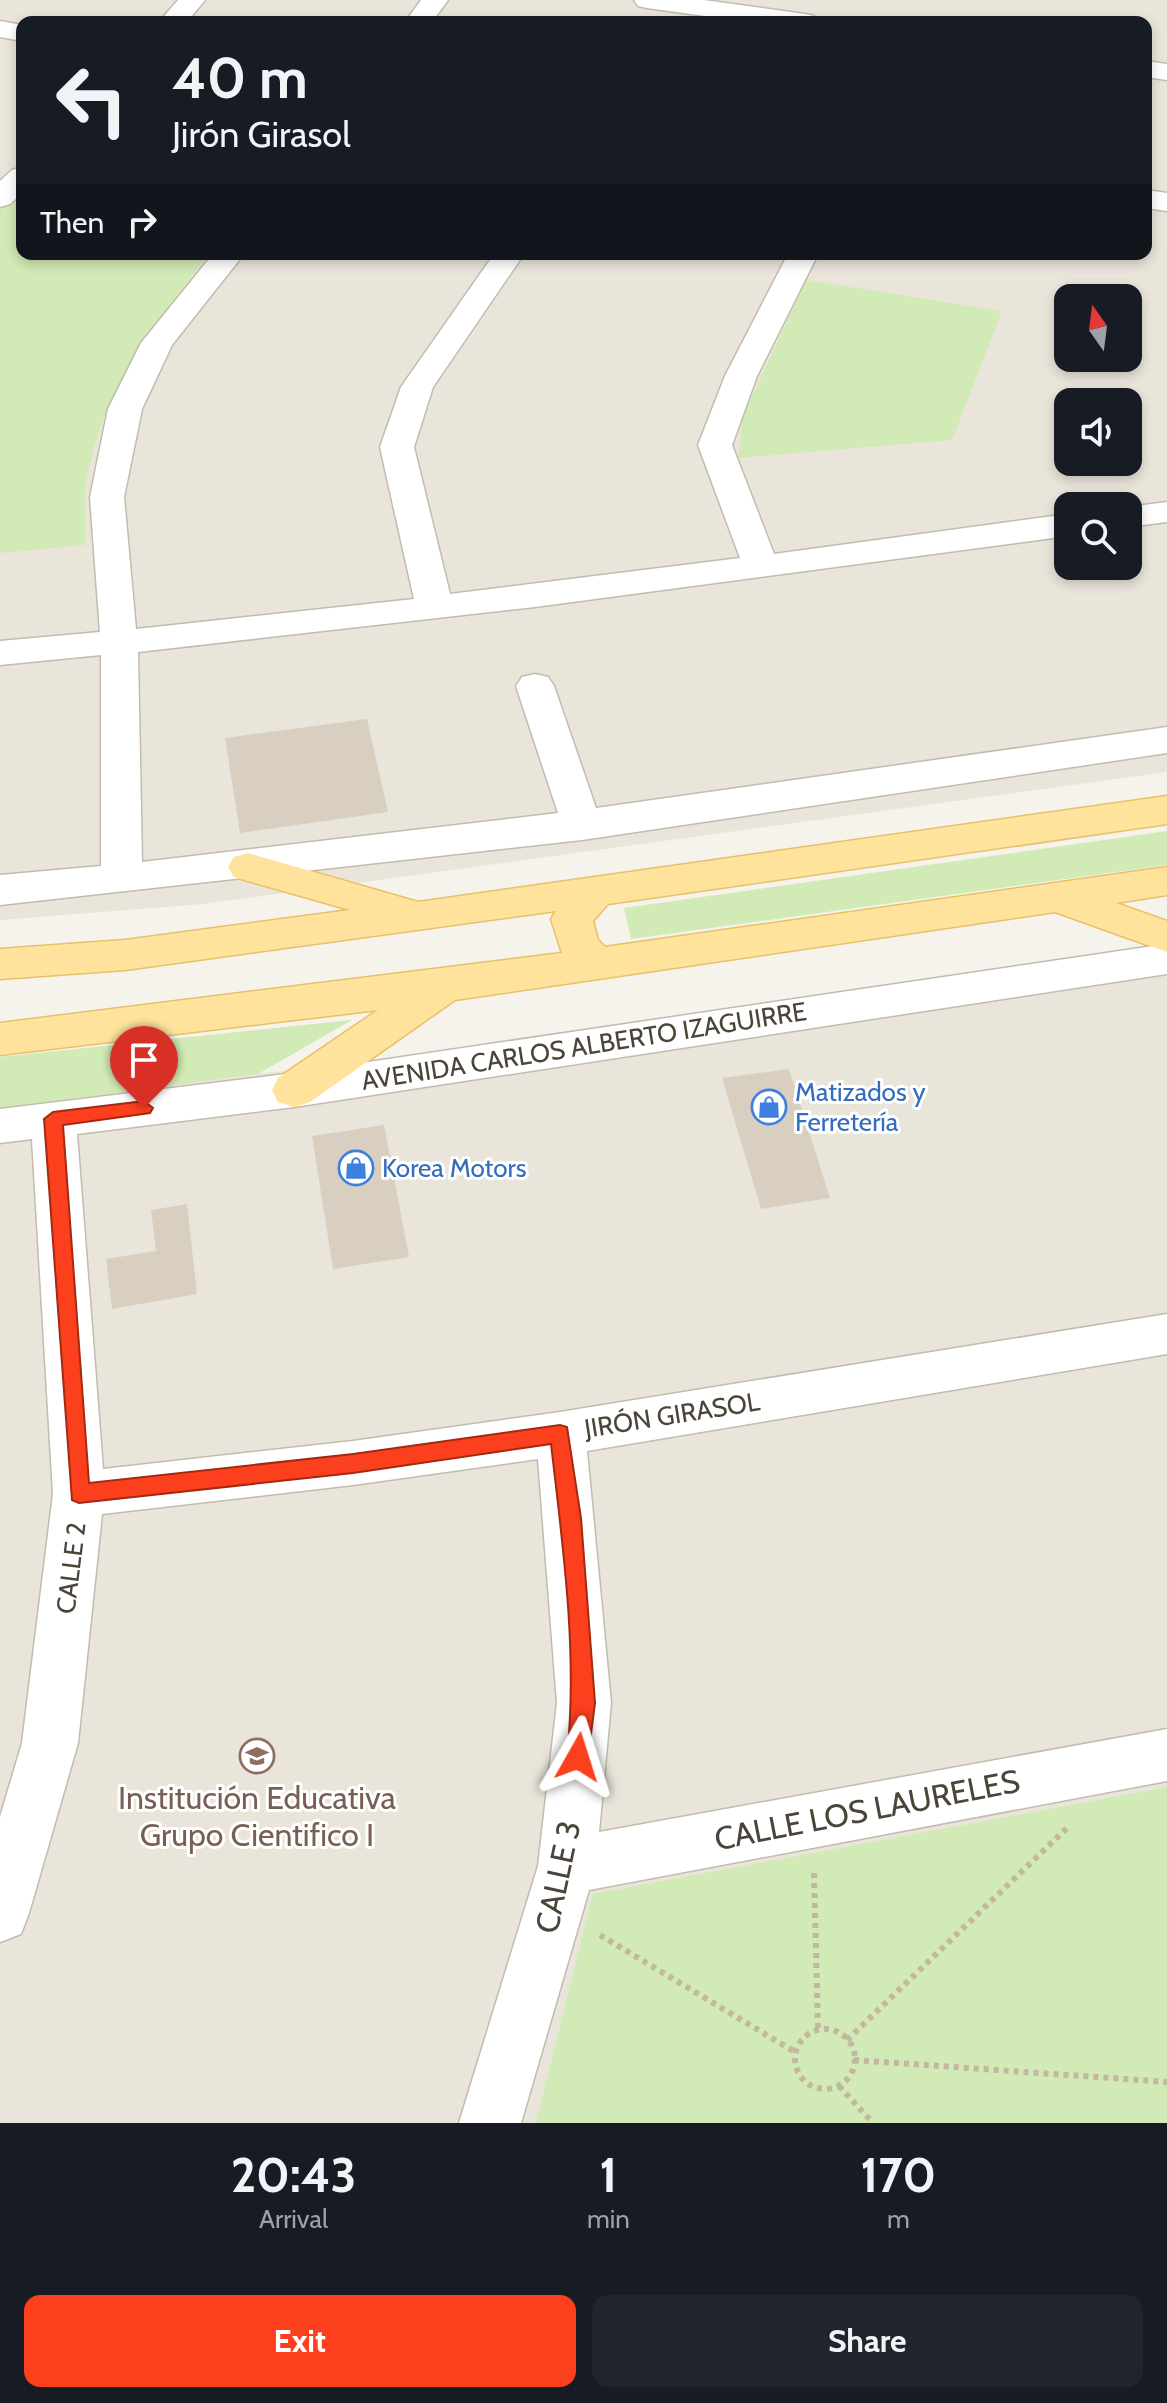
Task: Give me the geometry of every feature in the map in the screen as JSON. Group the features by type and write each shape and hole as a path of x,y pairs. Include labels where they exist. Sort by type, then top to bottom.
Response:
{"main road":[{"path":"1121,817 1167,781"},
{"path":"0,964 125,955 421,916 1167,810"},
{"path":"248,867 421,916"},
{"path":"0,1039 445,986 1167,881"},
{"path":"594,893 572,919 579,946 596,964"},
{"path":"1056,897 1167,937"},
{"path":"294,1090 445,986"}],"street":[{"path":"177,16 192,0"},
{"path":"423,16 435,0"},
{"path":"647,0 766,16"},
{"path":"0,198 16,182"},
{"path":"122,879 119,642 107,497 125,409 157,343 224,260"},
{"path":"434,605 397,447 417,387 505,260"},
{"path":"761,567 715,445 741,376 800,260"},
{"path":"1142,515 1167,512"},
{"path":"0,653 119,642 761,567 1054,527"},
{"path":"535,686 582,826"},
{"path":"0,890 248,867 582,826 1167,740"},
{"name":"AVENIDA CARLOS ALBERTO IZAGUIRRE","path":"0,1126 294,1090 1167,959"},
{"name":"CALLE 2","path":"0,1913 50,1743 79,1494 53,1119"},
{"name":"JIRÓN GIRASOL","path":"79,1494 353,1463 560,1434 1167,1334"},
{"name":"CALLE 3","path":"490,2123 560,1887 584,1703 570,1518 560,1434"},
{"name":"CALLE LOS LAURELES","path":"560,1887 813,1821 1167,1755"}],"path":[{"path":"813,1821 818,2028"},
{"path":"847,2040 1070,1825"},
{"path":"560,1887 795,2052"},
{"path":"818,2028 834,2030 847,2040 854,2060 850,2076 839,2086 812,2086 798,2071 795,2052 803,2037 818,2028"},
{"path":"854,2060 1167,2082"},
{"path":"839,2086 873,2123"}],"shaded area":[{"path":"0,0 1167,0 1167,772 204,904 0,920"},
{"path":"1167,945 1167,2123 0,2123 0,1100 380,1061"}],"green space":[{"path":"16,193 16,260 204,260 134,358 105,415 87,478 85,545 0,553 0,208"},
{"path":"806,280 1002,311 952,440 738,458 743,416"},
{"path":"1167,831 1167,865 631,939 624,908"},
{"path":"352,1020 258,1074 0,1108 0,1057"},
{"path":"1167,1787 1167,2123 536,2123 593,1894"}],"building":[{"path":"367,719 388,812 240,833 225,738"},
{"path":"789,1069 830,1198 761,1209 722,1078"},
{"path":"384,1125 409,1257 333,1269 312,1136"},
{"path":"187,1204 197,1294 112,1309 106,1259 156,1251 151,1210"}],"place":[{"name":"Matizados y Ferretería","path":"769,1107"},
{"name":"Korea Motors","path":"356,1168"},
{"name":"Institución Educativa Grupo Cientifico I","path":"257,1756"}],"route":[{"path":"144,1108 53,1119 79,1494 353,1463 560,1434 570,1518 584,1703 578,1757"}]}
